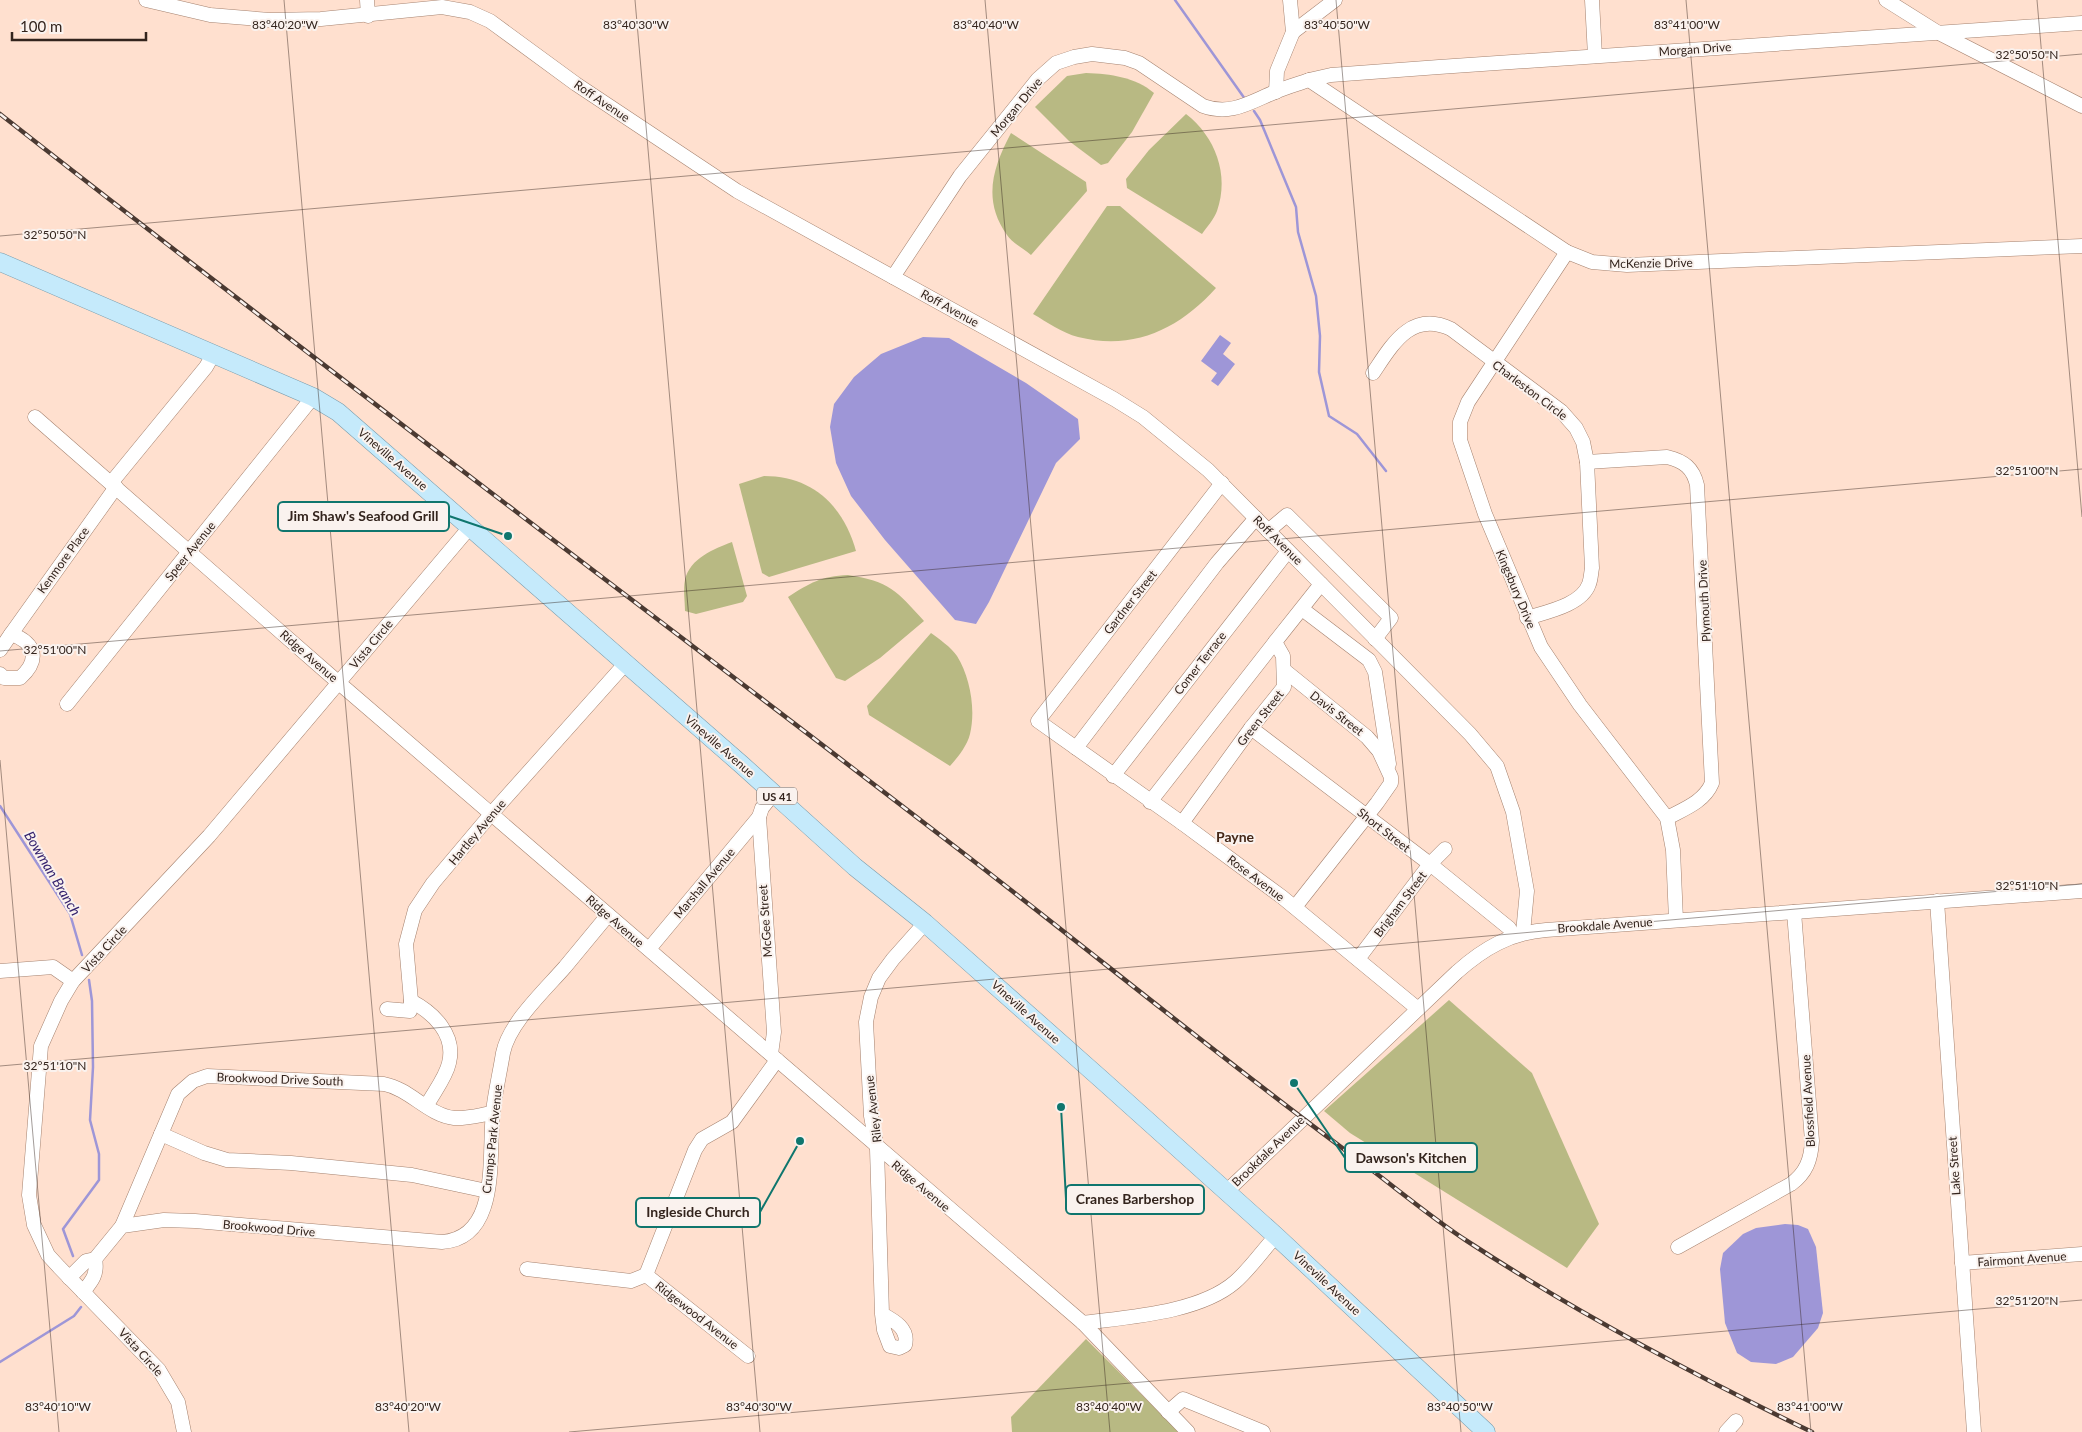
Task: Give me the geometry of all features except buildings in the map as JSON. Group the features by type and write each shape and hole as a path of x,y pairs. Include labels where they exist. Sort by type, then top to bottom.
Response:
{"main road":[{"name":"Vineville Avenue","path":"0,262 312,397 345,418 774,793 854,867 925,923 1276,1236 1486,1432"}],"street":[{"name":"Roff Avenue","path":"146,0 210,15 260,20 368,16 442,7 470,12 490,21 576,84 675,152 737,191 1127,407 1173,441 1222,483 1470,734 1497,766 1513,812 1524,865 1527,891 1518,934"},
{"path":"367,0 368,16"},
{"path":"1290,0 1294,32"},
{"path":"1309,80 1276,92 1276,70 1294,32 1309,18 1335,0"},
{"path":"1592,0 1595,56"},
{"path":"1886,0 1937,32 2082,106"},
{"name":"Morgan Drive","path":"1309,80 1332,75 2082,22"},
{"name":"Morgan Drive","path":"893,277 960,176 1038,79 1056,64 1074,57 1092,54 1126,58 1139,63 1203,106 1212,109 1234,109 1246,106 1276,92"},
{"name":"McKenzie Drive","path":"1309,80 1568,252 1592,262 1627,265 2082,246"},
{"name":"Kingsbury Drive","path":"1568,252 1468,402 1459,430 1484,514 1527,618 1551,665 1667,818 1673,850 1676,920"},
{"name":"Charleston Circle","path":"1372,373 1400,336 1424,324 1441,324 1451,329 1568,417 1583,442 1587,462 1592,568 1590,584 1581,596 1568,603 1527,618"},
{"name":"Kenmore Place","path":"0,650 114,485 206,367 214,353"},
{"name":"Speer Avenue","path":"67,704 312,397"},
{"name":"Ridge Avenue","path":"35,417 339,683 492,813 877,1148 1083,1323 1188,1432"},
{"name":"Plymouth Drive","path":"1587,462 1673,458 1691,469 1697,485 1712,783 1706,794 1695,803 1667,818"},
{"name":"Gardner Street","path":"1038,721 1222,483"},
{"path":"1268,530 1287,515 1391,618 1375,639"},
{"path":"1076,748 1217,563 1256,518"},
{"name":"Vista Circle","path":"184,1432 178,1402 159,1370 69,1278 48,1255 40,1241 30,1209 29,1194 41,1046 52,1017 73,982 209,836 470,527"},
{"name":"Comer Terrace","path":"1113,776 1288,551"},
{"path":"1150,802 1321,584"},
{"path":"1295,907 1391,784 1375,672 1369,660 1302,609"},
{"path":"0,674 4,678 20,678 33,664 34,657 28,645 11,634"},
{"name":"Green Street","path":"1182,822 1251,728 1284,687 1283,656 1276,642"},
{"name":"Hartley Avenue","path":"411,1001 406,944 415,910 433,883 492,813 625,664"},
{"name":"Davis Street","path":"1284,670 1368,737 1379,751 1391,777"},
{"name":"Rose Avenue","path":"1038,721 1150,802 1182,822 1295,907 1418,1009"},
{"name":"Short Street","path":"1251,728 1430,864 1518,934"},
{"path":"759,817 762,808 774,793"},
{"name":"Marshall Avenue","path":"649,949 759,817"},
{"name":"McGee Street","path":"759,817 774,1032 774,1057"},
{"name":"Brigham Street","path":"1358,959 1430,864 1445,849"},
{"name":"Brookdale Avenue","path":"1226,1192 1479,953 1518,934 1676,920 2082,891"},
{"name":"Lake Street","path":"1937,901 1974,1432"},
{"name":"Blossfield Avenue","path":"1678,1246 1791,1184 1798,1179 1810,1161 1812,1141 1794,912"},
{"name":"Crumps Park Avenue","path":"458,1240 469,1234 479,1222 487,1191 492,1113 507,1038 608,915"},
{"name":"Riley Avenue","path":"882,1314 877,1148 871,1116 866,1027 871,997 883,972 925,923"},
{"path":"0,971 53,967 73,982"},
{"path":"387,1009 410,1010 411,1001 427,1009 437,1018 446,1035 451,1053 449,1066 427,1105"},
{"name":"Ridgewood Avenue","path":"527,1269 631,1281 646,1275 695,1150 702,1139 732,1122 774,1057"},
{"name":"Brookwood Drive South","path":"122,1226 178,1094 193,1081 207,1076 384,1084 407,1092 453,1118 492,1113"},
{"path":"160,1134 204,1154 227,1160 292,1163 412,1175 487,1191"},
{"name":"Brookwood Drive","path":"122,1226 164,1220 431,1242 458,1240"},
{"path":"69,1278 86,1261 95,1259 122,1226"},
{"path":"1083,1323 1168,1310 1208,1298 1235,1282 1276,1236"},
{"name":"Fairmont Avenue","path":"1962,1263 2082,1254"},
{"path":"84,1292 94,1277 97,1268 95,1259"},
{"name":"Ridgewood Avenue","path":"646,1275 748,1356"},
{"path":"1168,1412 1184,1399 1263,1432"},
{"path":"1726,1432 1736,1421"}],"green space":[{"path":"1086,73 1122,77 1139,83 1154,93 1132,132 1108,163 1101,165 1069,141 1035,107 1067,76"},
{"path":"1186,114 1205,133 1212,145 1221,170 1221,197 1217,211 1202,234 1127,188 1126,179 1149,150"},
{"path":"1011,133 1086,182 1087,191 1031,255 1009,238 999,222 995,209 993,184 995,171"},
{"path":"1107,206 1120,206 1216,288 1187,315 1171,325 1154,333 1118,341 1098,341 1078,337 1060,330 1033,314"},
{"path":"764,476 781,477 797,481 823,496 843,520 856,551 769,577 762,573 739,484"},
{"path":"732,542 747,596 743,602 696,614 685,611 684,584 692,566 704,555"},
{"path":"848,575 862,577 883,584 899,595 924,621 880,658 845,681 836,678 788,597 816,581"},
{"path":"931,633 948,646 957,656 962,664 971,694 972,724 969,738 950,766 869,715 867,706"},
{"path":"1449,1000 1532,1073 1599,1224 1567,1268 1350,1133 1324,1111"},
{"path":"1086,1339 1179,1432 1012,1432 1011,1417"}],"shaded area":[{"path":"1220,335 1231,343 1223,354 1235,364 1218,386 1211,381 1217,373 1201,361"},
{"path":"923,337 949,338 1026,383 1078,419 1080,439 1056,463 989,602 976,624 955,620 885,540 851,496 836,463 830,427 834,404 854,377 881,354"},
{"path":"1785,1224 1798,1225 1808,1229 1816,1247 1823,1313 1818,1328 1793,1357 1776,1364 1751,1362 1737,1353 1725,1323 1720,1269 1723,1253 1743,1234 1756,1228"}],"waterway":[{"path":"1175,0 1245,99"},
{"path":"1254,111 1260,120 1296,207 1298,232 1316,296 1320,336 1319,372 1329,416 1357,434 1386,471"},
{"name":"Bowman Branch","path":"0,806 70,914 82,955"},
{"name":"Bowman Branch","path":"73,1256 63,1229 99,1180 99,1154 90,1120 93,1067 92,1001 89,980"},
{"name":"Bowman Branch","path":"0,1362 74,1316 81,1307"}],"railway":[{"path":"0,114 354,388 949,842 1248,1076 1437,1220 1509,1268 1593,1318 1680,1366 1812,1432"}],"place":[{"name":"Jim Shaw's Seafood Grill","path":"508,536"},
{"name":"Dawson's Kitchen","path":"1294,1083"},
{"name":"Cranes Barbershop","path":"1061,1107"},
{"name":"Ingleside Church","path":"800,1141"}],"district":[{"name":"Payne","path":"1235,836"}]}
